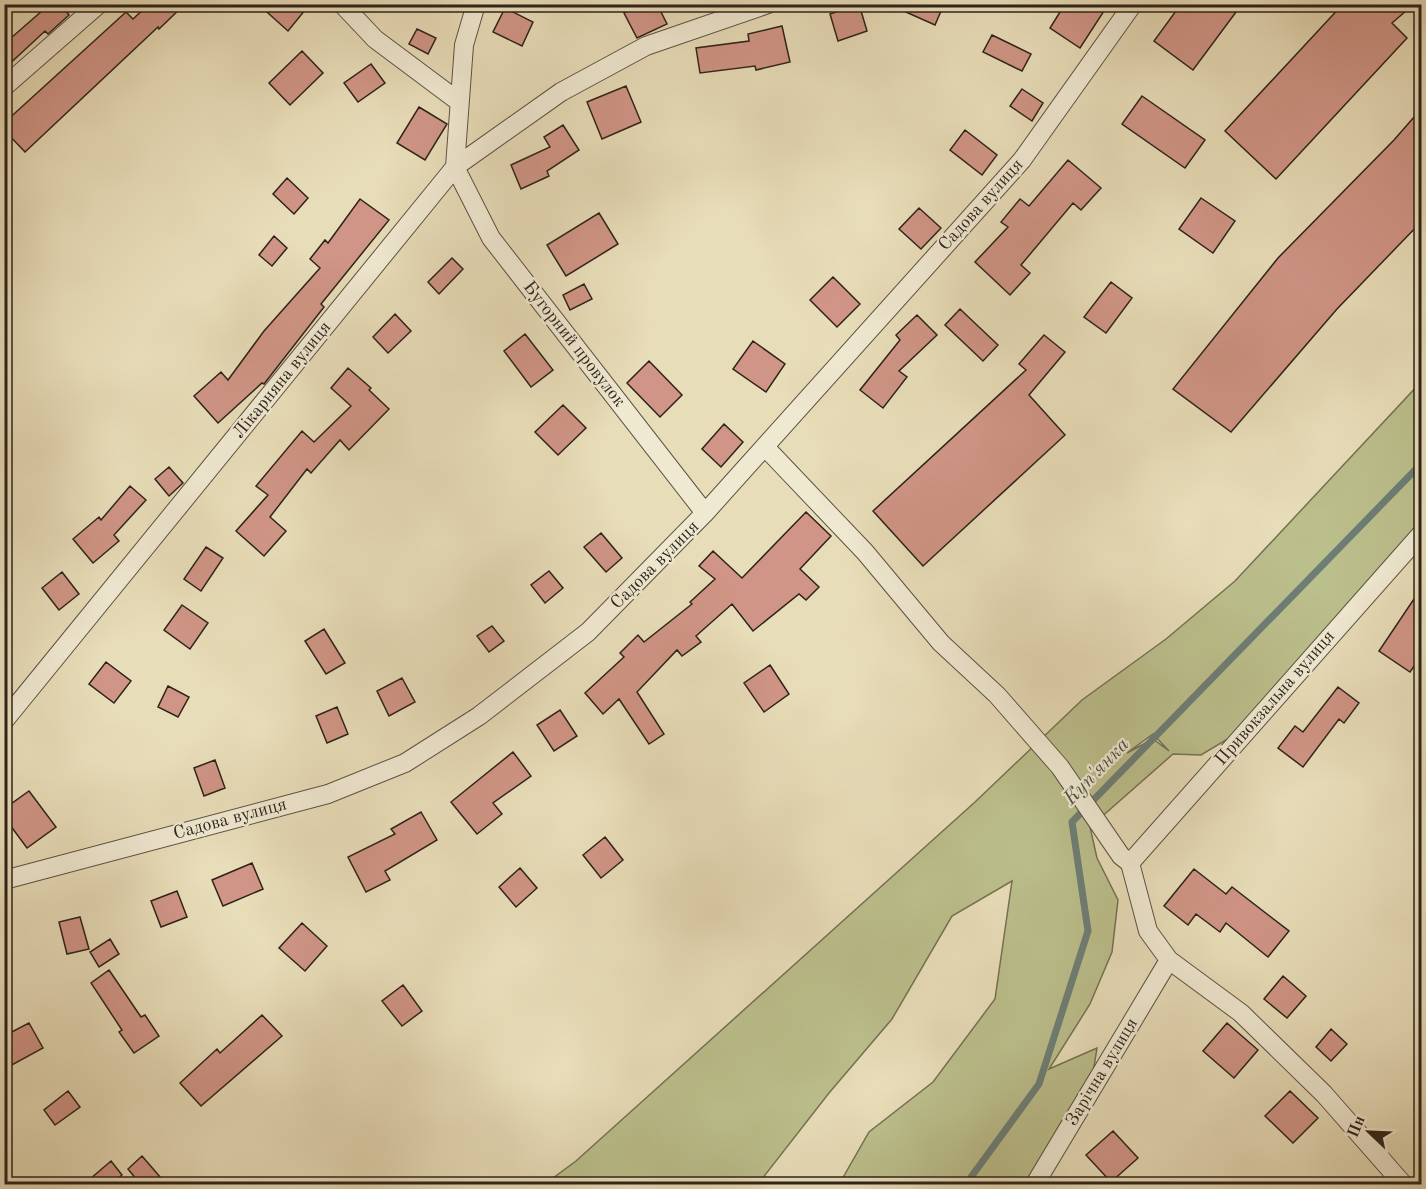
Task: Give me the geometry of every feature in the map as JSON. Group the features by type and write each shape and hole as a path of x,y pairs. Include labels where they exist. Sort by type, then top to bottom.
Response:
{"street":[{"path":"4,87 99,4"},
{"path":"342,4 375,39 458,101"},
{"path":"455,168 458,101 464,45 476,4"},
{"name":"Лікарняна вулиця","path":"4,721 455,168 561,92 646,46 768,4"},
{"name":"Садова вулиця","path":"4,880 328,794 405,763 479,716 588,632 705,513 1022,160 1128,6"},
{"name":"Бугорний провулок","path":"455,168 490,238 705,513"},
{"path":"765,447 865,552 941,643 997,695 1060,767 1121,856 1130,863 1148,931 1168,960 1240,1013 1308,1077 1403,1185"},
{"name":"Привокзальна вулиця","path":"1130,863 1422,533"},
{"name":"Зарічна вулиця","path":"1035,1185 1168,960"}],"green space":[{"path":"1421,382 1421,534 1251,725 1201,755 1173,754 1090,827 1097,858 1118,900 1112,952 1090,1004 1049,1069 1097,1048 1090,1091 1035,1184 842,1184 841,1181 869,1132 933,1082 995,999 1012,881 952,916 892,1019 829,1093 758,1184 545,1184 576,1161 975,802 1082,700 1166,639 1235,581","holes":["1153,734 1169,751 1153,739 1127,753"]}],"building":[{"path":"50,4 60,4 69,15 48,34 45,31 4,69 4,44"},
{"path":"149,4 185,4 25,152 4,130 4,123 126,12 133,19"},
{"path":"258,4 310,4 288,31"},
{"path":"640,4 657,4 667,24 637,38 624,13"},
{"path":"859,4 867,31 838,41 830,14"},
{"path":"888,4 944,4 935,25"},
{"path":"1065,4 1094,4 1104,11 1080,48 1050,28"},
{"path":"1181,4 1242,4 1193,70 1154,41"},
{"path":"1343,4 1414,4 1392,23 1407,38 1276,179 1225,131"},
{"path":"505,8 533,22 522,46 493,32"},
{"path":"782,26 790,62 756,70 755,66 700,73 696,48 749,41 748,34"},
{"path":"417,29 436,38 428,54 409,44"},
{"path":"992,35 1031,54 1022,71 983,52"},
{"path":"302,51 323,73 290,105 269,83"},
{"path":"371,64 385,83 358,102 344,83"},
{"path":"626,86 641,122 602,139 587,102"},
{"path":"1022,89 1043,103 1032,121 1010,106"},
{"path":"1142,96 1205,140 1185,168 1122,124"},
{"path":"419,107 447,124 425,160 397,143"},
{"path":"1422,108 1422,221 1337,309 1231,432 1173,389 1278,258 1394,140"},
{"path":"563,125 579,150 547,171 549,176 521,189 511,165 550,147 544,137"},
{"path":"965,130 997,155 982,175 950,150"},
{"path":"1068,160 1101,188 1081,210 1073,203 1021,265 1030,273 1010,295 975,262 1008,227 1001,222 1020,199 1029,206"},
{"path":"287,178 308,198 294,214 273,194"},
{"path":"1201,198 1235,221 1213,253 1179,229"},
{"path":"360,199 389,220 321,304 324,307 264,384 262,383 218,423 194,396 221,372 228,380 264,331 320,268 310,259 325,240 328,243"},
{"path":"919,208 941,228 921,249 899,229"},
{"path":"599,213 618,244 566,276 547,245"},
{"path":"274,236 287,248 272,266 259,255"},
{"path":"452,258 463,269 439,294 428,282"},
{"path":"833,277 860,304 837,327 810,300"},
{"path":"1111,282 1132,298 1106,333 1084,317"},
{"path":"584,284 592,299 570,310 563,295"},
{"path":"960,309 998,345 983,361 945,325"},
{"path":"395,314 411,331 388,353 373,337"},
{"path":"917,315 937,335 899,371 907,377 883,408 860,390 900,340 896,335"},
{"path":"525,334 553,370 531,387 504,351"},
{"path":"1044,335 1065,352 1029,395 1065,435 923,566 873,511 1026,370 1019,364"},
{"path":"753,341 785,364 766,392 733,369"},
{"path":"649,361 682,395 660,417 627,383"},
{"path":"348,368 371,388 369,390 389,409 349,450 340,440 311,473 307,469 270,517 286,531 264,556 236,531 268,495 256,486 302,431 314,442 351,406 331,388"},
{"path":"563,405 586,428 558,455 535,432"},
{"path":"724,424 743,442 721,467 702,449"},
{"path":"169,467 183,483 169,496 155,479"},
{"path":"130,486 146,500 114,535 119,541 93,563 73,539 99,517 101,520"},
{"path":"806,512 831,536 800,569 819,587 806,600 799,594 753,631 732,604 696,636 701,642 682,656 677,650 637,692 664,734 649,744 619,699 603,714 585,693 624,657 620,653 638,635 644,642 692,604 690,602 715,579 699,566 713,551 742,578"},
{"path":"601,533 622,558 606,572 584,547"},
{"path":"206,547 223,558 201,591 184,579"},
{"path":"549,571 563,588 545,603 531,585"},
{"path":"62,572 79,594 59,610 42,588"},
{"path":"1422,587 1422,655 1410,672 1379,651"},
{"path":"182,605 208,623 190,649 164,630"},
{"path":"492,626 504,641 489,652 477,636"},
{"path":"324,629 345,663 326,674 305,641"},
{"path":"106,662 131,681 114,703 89,684"},
{"path":"770,665 789,694 764,712 744,683"},
{"path":"402,678 415,702 389,716 377,691"},
{"path":"168,686 189,697 178,717 158,707"},
{"path":"1338,687 1359,703 1344,723 1339,719 1303,767 1278,748 1295,726 1303,732"},
{"path":"337,707 348,734 327,743 316,716"},
{"path":"560,710 577,736 554,751 537,725"},
{"path":"513,752 531,776 493,803 502,814 477,834 451,802"},
{"path":"215,760 225,788 204,796 194,768"},
{"path":"29,791 56,827 27,848 4,817 4,809"},
{"path":"421,812 437,840 385,871 390,880 366,892 348,857 395,834 391,829"},
{"path":"605,837 623,860 601,878 583,855"},
{"path":"252,863 263,889 223,906 212,880"},
{"path":"520,868 537,888 516,907 499,887"},
{"path":"1194,869 1226,894 1232,887 1289,931 1268,957 1226,923 1220,932 1196,914 1188,925 1164,906"},
{"path":"177,891 187,917 161,927 151,901"},
{"path":"80,917 89,949 67,954 59,922"},
{"path":"302,923 327,946 305,971 279,948"},
{"path":"110,939 119,954 99,967 90,952"},
{"path":"109,970 141,1017 145,1015 159,1036 134,1053 119,1032 122,1030 91,983"},
{"path":"1283,976 1306,996 1287,1018 1264,999"},
{"path":"403,985 422,1011 402,1026 382,1001"},
{"path":"262,1015 282,1036 201,1106 180,1083 217,1049 220,1053"},
{"path":"29,1023 43,1048 10,1066 4,1055 4,1036"},
{"path":"1227,1023 1258,1050 1234,1078 1203,1051"},
{"path":"1331,1029 1347,1044 1331,1061 1316,1047"},
{"path":"68,1091 80,1107 55,1125 44,1110"},
{"path":"1290,1091 1318,1118 1293,1143 1265,1116"},
{"path":"1113,1131 1138,1158 1111,1182 1086,1155"},
{"path":"142,1156 167,1185 141,1185 128,1169"},
{"path":"111,1161 122,1175 110,1185 83,1185"}],"waterway":[{"name":"Куп'янка","path":"966,1184 1039,1084 1088,931 1072,822 1422,463"}]}
